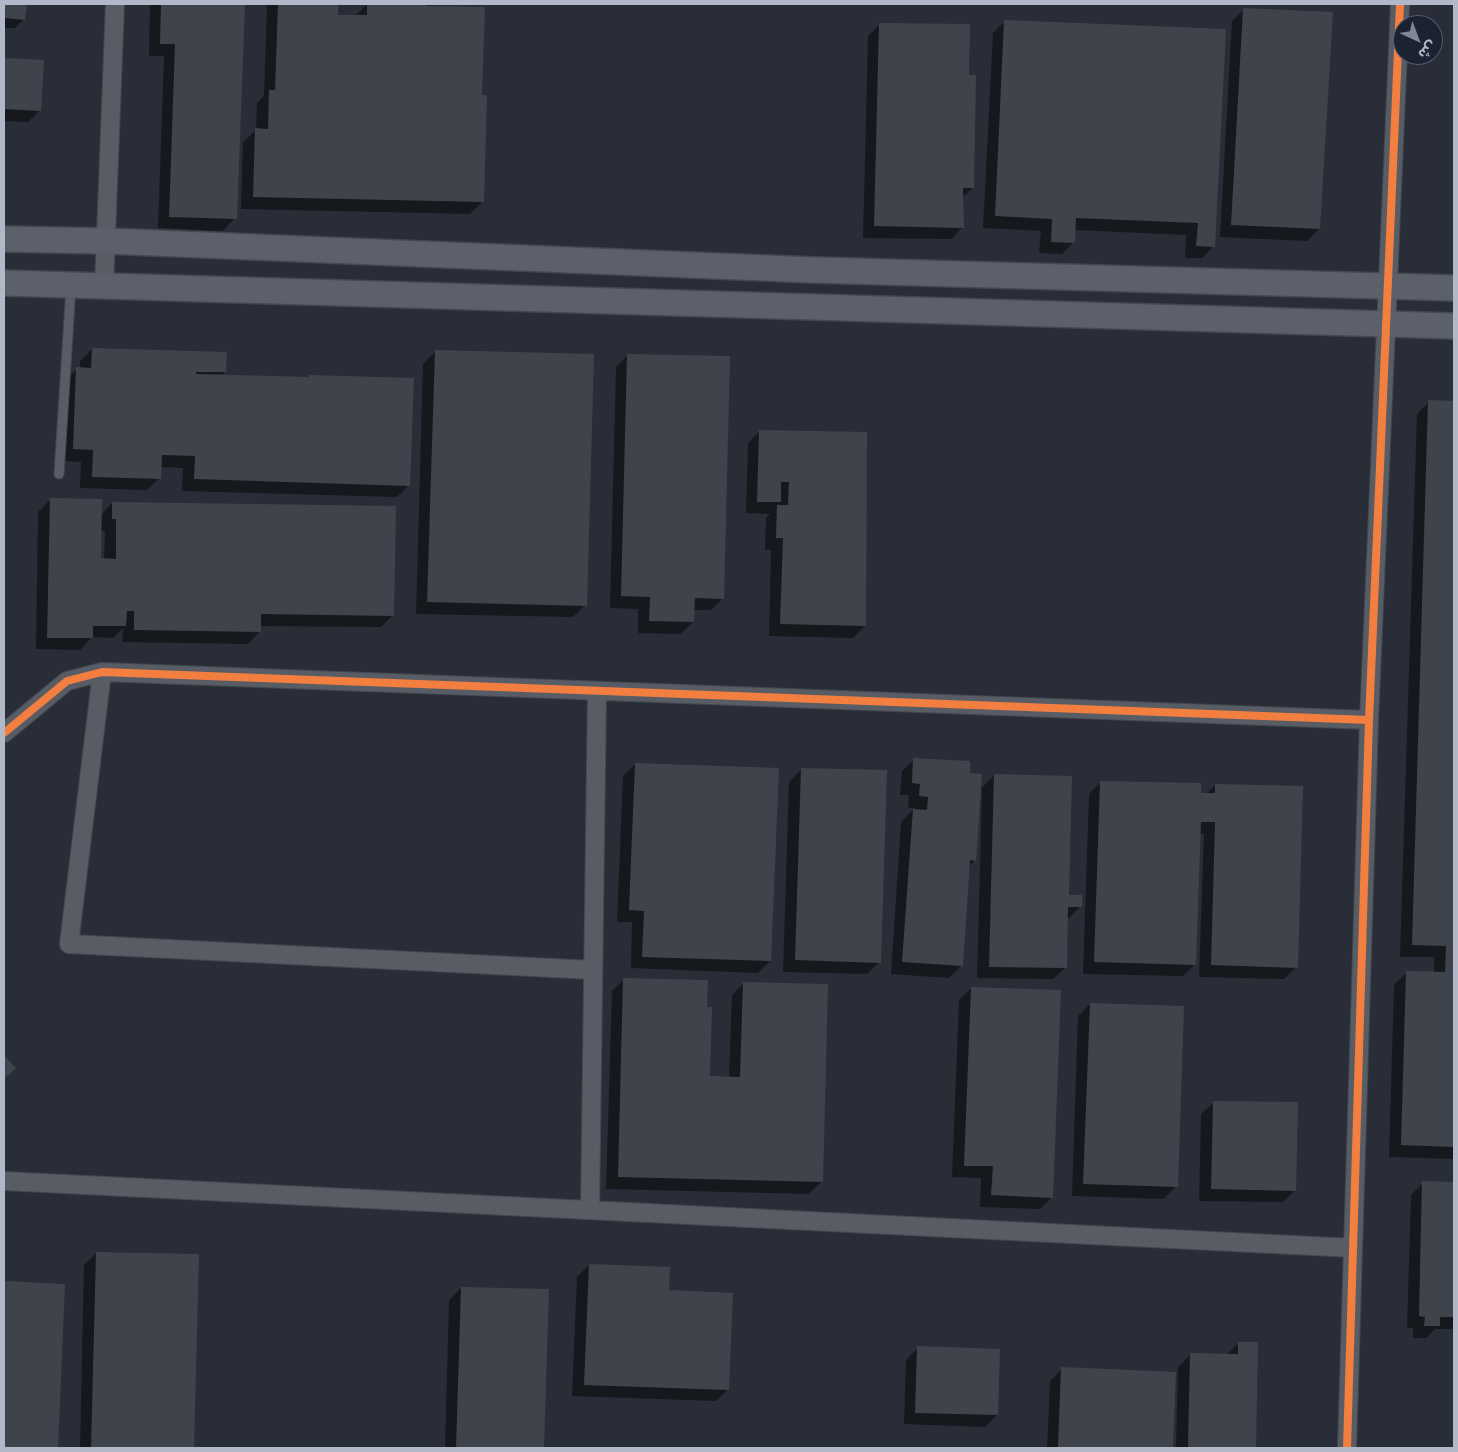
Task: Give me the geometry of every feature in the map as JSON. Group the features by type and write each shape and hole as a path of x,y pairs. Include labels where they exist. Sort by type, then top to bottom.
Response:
{"main road":[{"path":"4,239 106,241 814,270 1454,288"},
{"path":"4,283 1454,326"}],"street":[{"path":"104,286 114,4"},
{"path":"1347,1448 1369,720 1400,4"},
{"path":"4,733 67,681 102,672 1369,720"},
{"path":"102,672 69,944 593,970"},
{"path":"590,1210 597,691"},
{"path":"4,1182 1353,1248"}],"lane":[{"path":"59,474 71,286"}],"building":[{"path":"4,4 27,4 25,20 4,18"},
{"path":"161,4 245,4 237,219 169,217 175,44 160,44"},
{"path":"278,4 338,4 338,15 367,15 367,4 485,7 482,95 487,95 484,202 253,197 255,128 268,129 269,90 275,90"},
{"path":"1243,8 1333,12 1320,229 1231,225"},
{"path":"1004,20 1226,29 1215,247 1196,246 1198,223 1076,218 1075,243 1051,242 1052,219 995,216"},
{"path":"879,23 970,24 969,75 976,75 974,188 963,188 964,228 874,226"},
{"path":"4,58 44,60 41,111 4,109"},
{"path":"92,348 227,352 226,372 196,372 196,374 414,378 410,486 194,479 195,456 162,455 161,479 92,477 93,450 73,449 76,367 91,368"},
{"path":"435,350 594,354 587,606 427,602"},
{"path":"627,354 730,356 724,599 695,598 694,622 649,621 650,597 621,596"},
{"path":"1428,400 1454,401 1454,1147 1401,1145 1406,971 1445,972 1446,946 1412,945"},
{"path":"759,430 867,432 866,626 780,624 783,538 776,538 777,505 788,505 789,482 781,482 781,502 757,502"},
{"path":"50,498 102,499 101,558 116,559 116,519 112,519 112,502 396,506 394,616 261,614 261,632 134,630 134,611 127,611 126,626 93,626 93,638 47,638"},
{"path":"913,758 970,761 970,773 982,774 976,861 970,860 963,966 902,962 913,809 927,810 928,797 919,796 920,784 912,783"},
{"path":"635,763 779,768 771,961 642,957 644,911 629,910"},
{"path":"801,768 887,770 881,963 795,960"},
{"path":"994,774 1072,776 1069,895 1082,895 1082,907 1068,907 1067,968 989,967"},
{"path":"1100,781 1201,783 1201,793 1215,793 1215,784 1303,786 1298,968 1211,965 1215,822 1201,822 1196,965 1094,962"},
{"path":"623,978 708,980 707,1007 712,1007 710,1076 740,1077 743,982 828,984 823,1182 618,1177"},
{"path":"971,987 1061,990 1053,1198 991,1195 993,1166 964,1166"},
{"path":"1090,1003 1184,1006 1178,1187 1083,1184"},
{"path":"4,1055 16,1068 4,1079"},
{"path":"1213,1101 1298,1102 1296,1191 1211,1189"},
{"path":"1422,1181 1454,1182 1454,1317 1440,1317 1440,1326 1424,1326 1425,1317 1419,1316"},
{"path":"96,1252 199,1254 194,1448 91,1448"},
{"path":"589,1264 670,1267 669,1290 733,1293 729,1390 584,1385"},
{"path":"4,1281 65,1284 58,1448 4,1448"},
{"path":"461,1287 549,1289 544,1448 456,1448"},
{"path":"1238,1342 1258,1342 1256,1448 1188,1448 1190,1353 1238,1354"},
{"path":"917,1346 1000,1349 998,1415 915,1413"},
{"path":"1061,1367 1176,1372 1173,1448 1058,1448"}],"cycle path":[{"path":"1347,1448 1369,720 1400,4"},
{"path":"4,733 67,681 102,672 1369,720"}]}
